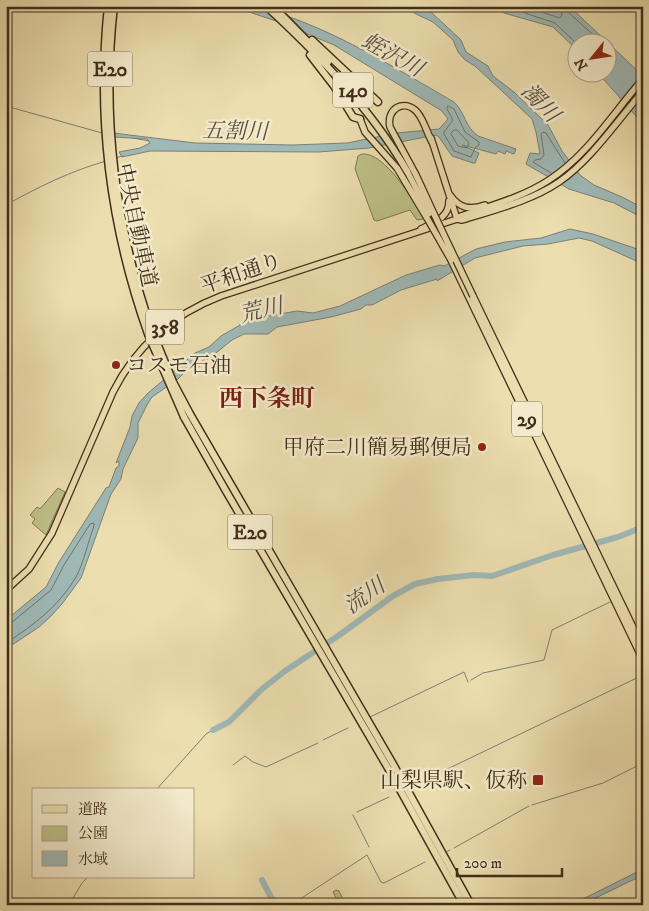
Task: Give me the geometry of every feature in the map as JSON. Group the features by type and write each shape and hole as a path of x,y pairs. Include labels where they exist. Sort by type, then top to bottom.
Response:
{"highway":[{"name":"中央自動車道","path":"108,6 104,81 110,161 125,240 150,333 174,382 187,415 324,651"},
{"name":"中央自動車道","path":"108,132 114,6"},
{"path":"265,6 315,52 378,102"},
{"path":"275,8 315,52 353,117 360,119"},
{"name":"140","path":"315,52 364,104 387,132 409,170"},
{"name":"E20","path":"324,651 464,905"},
{"name":"E20","path":"324,651 471,905"}],"main road":[{"name":"平和通り","path":"6,590 29,569 47,543 116,385 132,361 157,333 184,313 221,296 411,234 482,214 546,190 572,171 643,79"},
{"name":"平和通り","path":"457,220 461,216 510,198 550,180 597,140 643,91"},
{"path":"387,132 389,116 395,109 403,106 415,110 426,127 432,142 457,220"},
{"path":"360,119 365,132 404,178 431,216"},
{"path":"425,120 426,127"},
{"name":"29","path":"396,146 424,189 431,216 451,260 471,296"},
{"name":"29","path":"409,170 590,544 643,660"},
{"path":"447,189 457,203 468,208 480,207 510,198"},
{"path":"411,234 440,219 446,213 450,201 447,189"},
{"name":"29","path":"590,544 643,648"}],"green space":[{"path":"362,154 371,155 389,169 406,190 424,219 417,220 410,210 377,221 374,220 355,169 358,156"},
{"path":"58,488 65,492 46,535 32,523 35,519 30,515 37,507 40,509"},
{"path":"339,891 344,901 342,905 339,904 333,892"}],"water":[{"path":"231,6 254,6 309,24 334,35 454,102 478,136 516,149 514,154 506,151 505,154 498,151 496,154 462,145 479,153 475,163 473,163 452,156 436,135 369,148 319,152 150,151 122,157 119,152 140,148 150,143 147,139 114,137 113,133 195,143 292,145 347,143 397,133 439,129 448,119 442,111 334,45 279,22"},
{"path":"410,6 421,6 432,13 461,40 466,52 488,66 493,76 514,92 548,125 562,151 580,175 594,185 643,208 643,218 614,203 569,189 526,164 530,153 540,154 532,119 475,66 465,60 458,52 453,40 433,22 414,13"},
{"path":"494,6 569,6 596,32 566,32 566,39 553,27 504,13"},
{"path":"616,50 643,76 643,124 606,82 616,82"},
{"path":"570,229 593,234 643,251 643,264 592,241 579,238 548,244 523,246 475,258 437,281 437,279 401,290 361,309 331,317 277,327 268,334 244,334 232,340 195,370 210,354 194,361 188,369 191,369 152,397 147,405 138,423 138,438 123,469 121,479 111,494 81,578 50,617 39,627 6,649 6,620 46,587 59,562 106,488 109,487 116,468 119,466 119,461 116,463 130,427 132,416 139,403 195,353 209,347 221,336 240,325 241,321 250,322 254,314 266,313 269,316 297,311 313,313 340,306 406,275 440,265 444,266 476,249 505,242 541,238"},
{"path":"643,869 643,875 581,905 571,905"}],"waterway":[{"name":"五割川","path":"6,106 102,133"},
{"name":"五割川","path":"133,138 149,141"},
{"path":"115,158 123,156"},
{"path":"6,205 55,180 106,161"},
{"name":"流川","path":"213,730 229,722 262,689 285,671 393,596 415,584 474,575 492,576 553,555 618,537 643,527"},
{"path":"471,680 483,673 544,660 552,630 610,602"},
{"path":"370,717 464,672 468,682"},
{"path":"412,786 643,675"},
{"path":"323,740 348,728"},
{"name":"流川","path":"158,788 206,734 213,730"},
{"path":"233,765 245,756 253,762 266,767 318,743"},
{"path":"532,805 603,783 643,763"},
{"path":"357,812 389,797"},
{"path":"454,848 529,806"},
{"path":"353,815 369,847"},
{"path":"446,852 450,850"},
{"path":"291,905 367,855 381,882 384,883 425,862"},
{"name":"流川","path":"69,905 87,878"},
{"name":"流川","path":"262,880 275,905"},
{"path":"303,899 306,905"}],"place":[{"name":"コスモ石油","path":"116,365"},
{"name":"甲府二川簡易郵便局","path":"482,447"},
{"name":"山梨県駅、仮称","path":"538,780"}],"district":[{"name":"西下条町","path":"267,398"}],"water label":[{"name":"蛭沢川","path":"393,54"},
{"name":"濁川","path":"541,102"},
{"name":"荒川","path":"261,309"}]}
